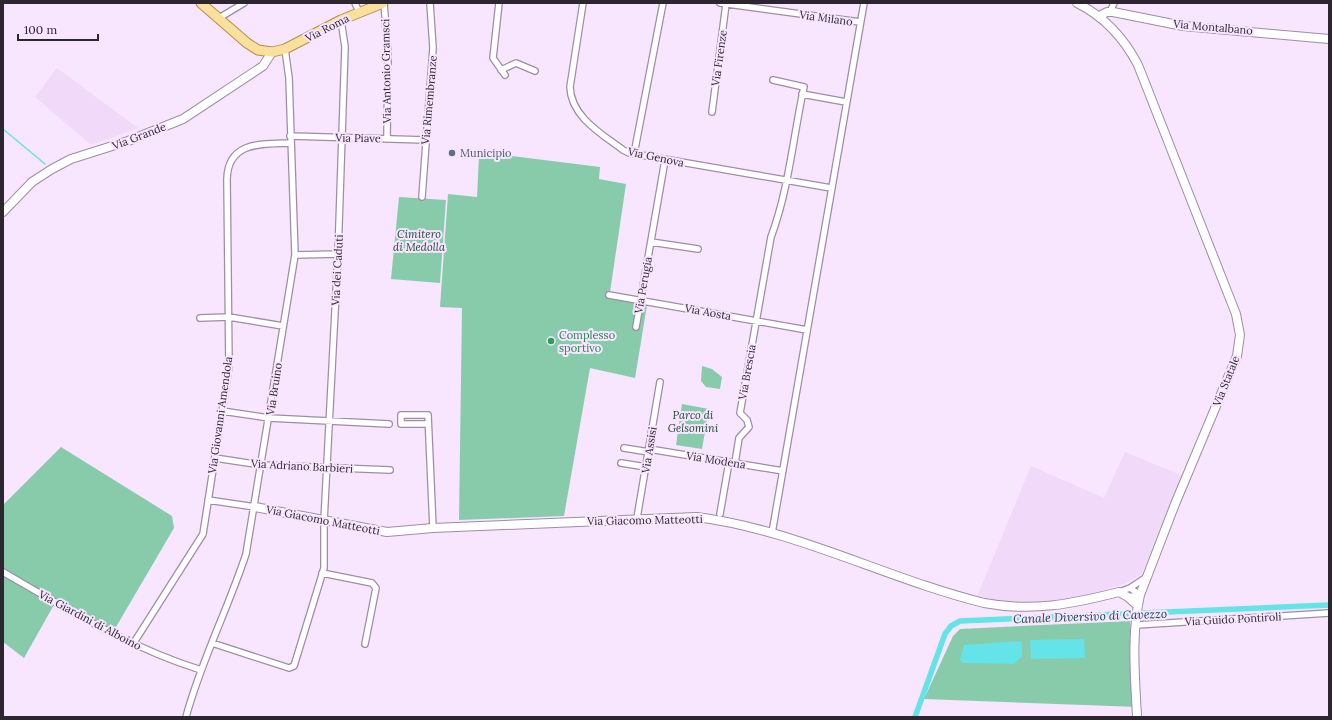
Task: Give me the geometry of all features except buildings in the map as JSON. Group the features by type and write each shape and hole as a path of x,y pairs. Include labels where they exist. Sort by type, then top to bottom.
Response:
{"main road":[{"path":"201,3 247,43 258,50 272,52"},
{"name":"Via Roma","path":"272,52 285,49 341,20 383,3"}],"street":[{"path":"219,18 230,10 244,3"},
{"path":"355,3 359,12"},
{"name":"Via Antonio Gramsci","path":"383,3 388,54 387,139"},
{"name":"Via Rimembranze","path":"422,197 434,48 430,3"},
{"path":"499,3 492,58 505,75"},
{"name":"Via Genova","path":"583,3 570,87 571,101 586,121 623,150 634,154 665,160 831,188"},
{"path":"634,154 663,3"},
{"name":"Via Milano","path":"720,3 860,22"},
{"path":"772,533 864,3"},
{"name":"Via Statale","path":"1077,3 1099,16 1121,38 1138,65 1236,314 1240,335 1240,346 1235,361 1145,578 1140,594 1136,622 1135,663 1137,717"},
{"path":"1099,16 1110,12 1114,3"},
{"name":"Via Firenze","path":"712,112 726,4"},
{"name":"Via Montalbano","path":"1110,12 1183,26 1329,39"},
{"name":"Via dei Caduti","path":"212,643 289,668 294,666 324,568 324,521 338,254 345,47 341,20"},
{"name":"Via Bruino","path":"186,717 201,670 236,587 246,554 255,507 295,255 289,78 285,49"},
{"name":"Via Grande","path":"3,212 32,182 70,159 128,141 183,119 263,66 272,52"},
{"path":"501,70 516,63 535,71"},
{"path":"755,321 771,237 776,223 786,180 804,87 773,80"},
{"path":"802,94 846,102"},
{"name":"Via Piave","path":"290,140 342,138 426,140"},
{"name":"Via Giovanni Amendola","path":"133,644 202,534 229,366 227,178 230,161 235,154 253,146 290,140"},
{"name":"Via Perugia","path":"636,327 665,160"},
{"name":"Via Perugia","path":"651,242 698,250"},
{"path":"295,255 338,254"},
{"name":"Via Aosta","path":"609,295 807,330"},
{"path":"200,318 229,317 284,326"},
{"name":"Via Brescia","path":"732,463 739,438 748,427 746,420 740,412 755,321"},
{"name":"Via Assisi","path":"637,518 660,382"},
{"path":"222,411 269,418 389,424"},
{"path":"428,424 401,424 401,415 428,415 433,528"},
{"name":"Via Modena","path":"624,448 783,471"},
{"name":"Via Adriano Barbieri","path":"215,458 261,465 327,469 390,470"},
{"path":"621,463 646,467"},
{"path":"720,514 732,463"},
{"name":"Via Giacomo Matteotti","path":"208,500 255,507 387,532 433,528 637,518 697,517 717,520 772,533 966,599 1003,607 1049,607 1118,592"},
{"name":"Via Giardini di Alboino","path":"3,572 101,629 167,660 201,670"},
{"path":"322,573 372,583 376,588 365,644"},
{"path":"1118,592 1130,588 1145,578"},
{"path":"1130,588 1140,594"},
{"path":"1118,592 1128,597 1138,607"},
{"path":"1128,597 1140,594"},
{"name":"Via Guido Pontiroli","path":"1136,622 1329,613"}],"shaded area":[{"path":"57,68 138,128 91,145 35,97"},
{"path":"1125,452 1183,476 1142,574 1124,584 1061,603 1012,604 976,599 1031,466 1104,498"},
{"path":"1084,639 1085,658 1031,659 1030,640"},
{"path":"1022,641 1022,656 1014,664 963,663 960,660 964,645"}],"green space":[{"name":"Complesso sportivo","path":"504,155 600,167 599,179 626,184 610,292 648,299 635,378 590,368 564,516 459,520 462,308 440,307 448,194 477,197 479,156 503,158"},
{"name":"Cimitero di Medolla","path":"399,197 446,200 440,283 391,279"},
{"path":"702,366 712,369 722,377 720,389 706,387 701,381"},
{"name":"Parco di Gelsomini","path":"682,404 709,409 702,449 676,445"},
{"path":"61,447 172,516 174,528 116,627 103,630 55,603 24,658 3,642 3,505"},
{"path":"1130,621 1138,707 924,699 953,636 960,629"}],"waterway":[{"path":"3,129 45,164"},
{"name":"Canale Diversivo di Cavezzo","path":"915,717 945,634 951,626 960,621 1329,605"}],"place":[{"name":"Municipio","path":"452,153"},
{"name":"Complesso sportivo","path":"551,341"}]}
